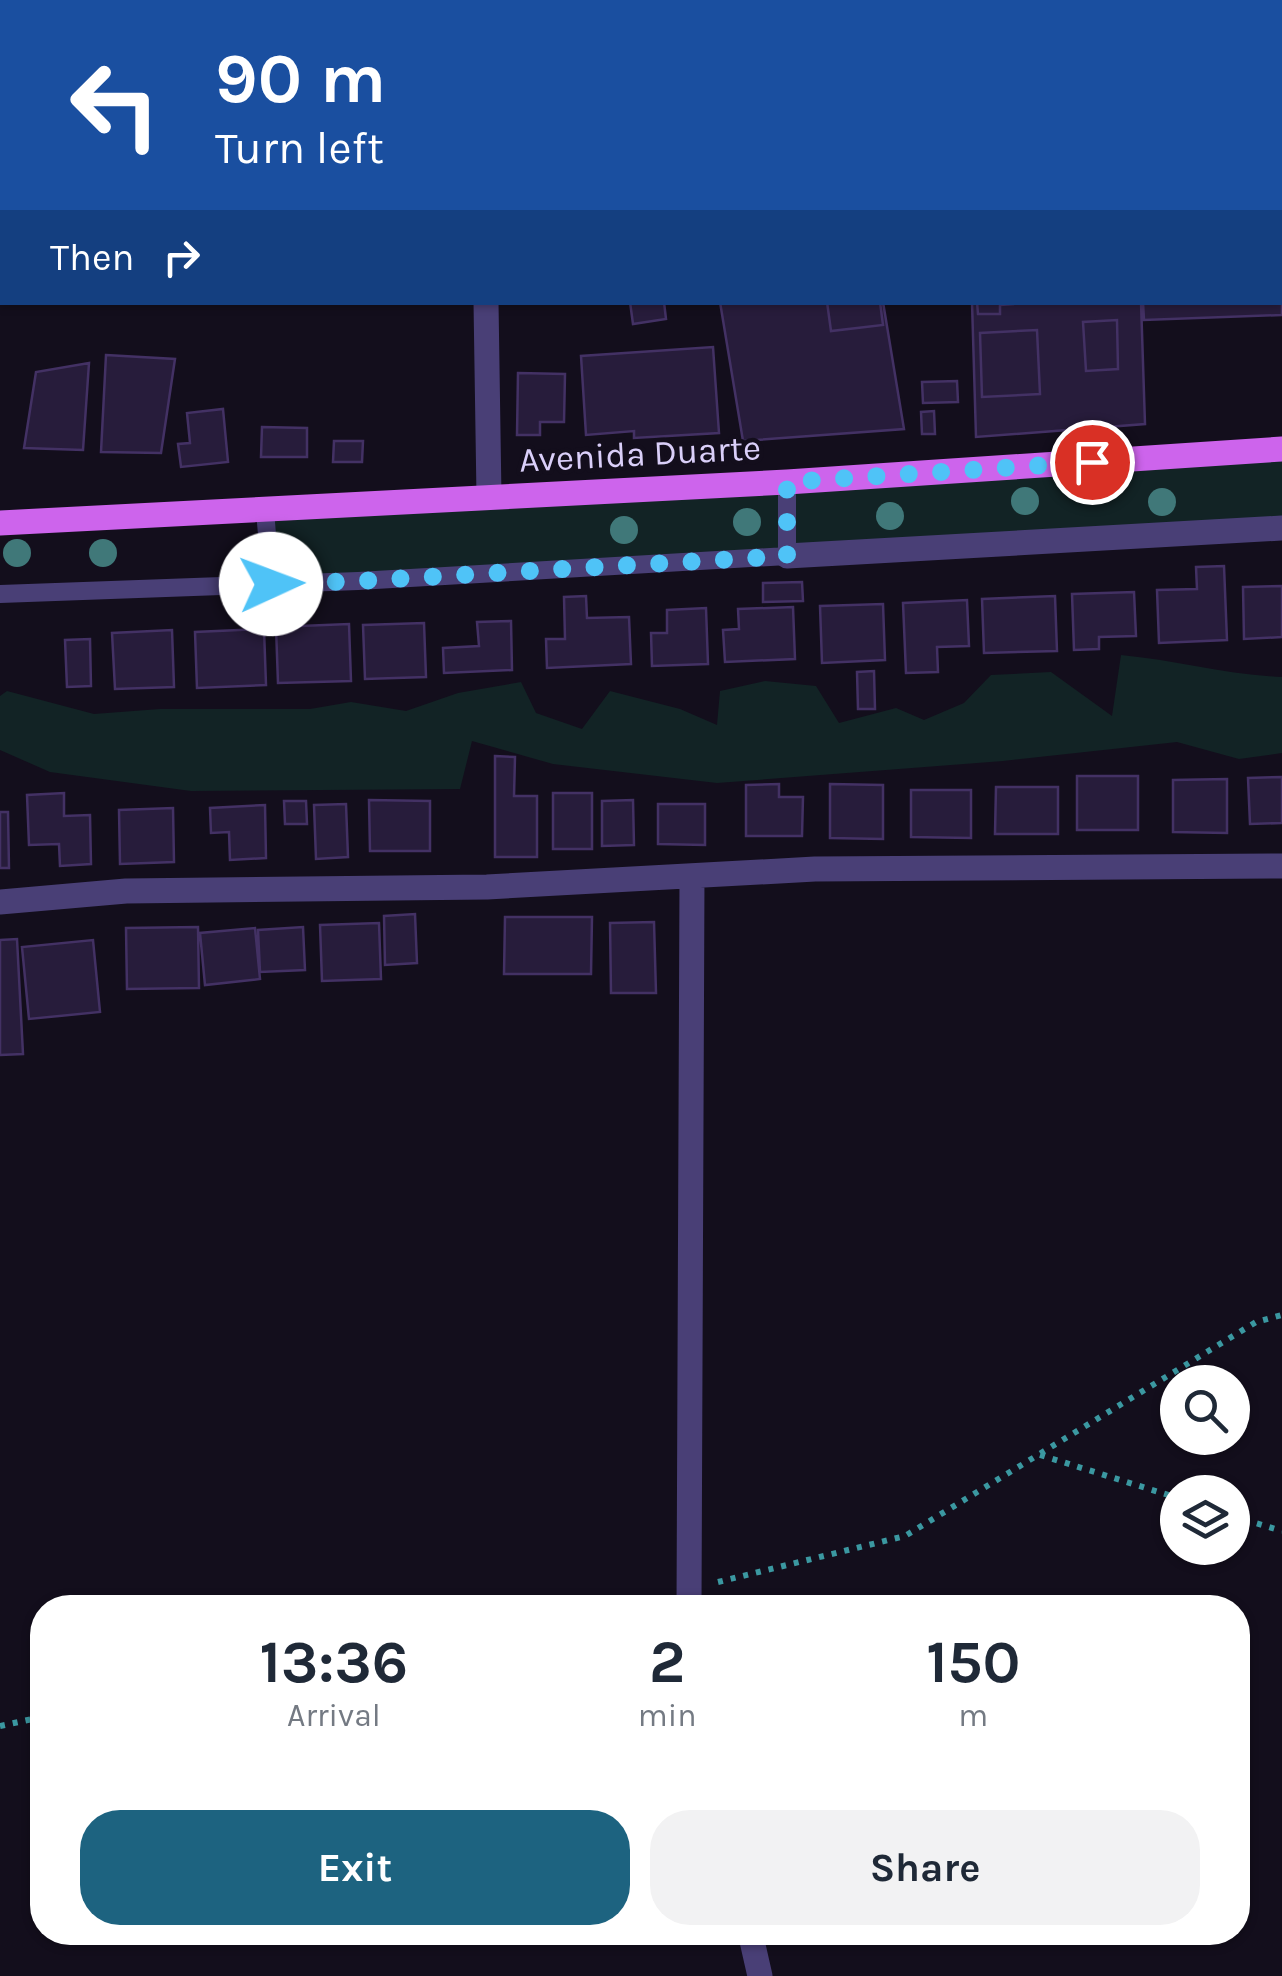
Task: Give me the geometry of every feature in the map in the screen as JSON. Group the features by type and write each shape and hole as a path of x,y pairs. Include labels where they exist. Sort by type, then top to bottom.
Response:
{"main road":[{"name":"Avenida Duarte","path":"0,523 787,482 1282,450"}],"street":[{"path":"486,305 489,497"},
{"path":"787,556 1282,528"},
{"path":"0,902 126,891 487,886 815,869 1282,866"},
{"path":"689,1595 692,876"},
{"path":"753,1945 760,1976"}],"lane":[{"path":"0,594 358,581 787,556 787,482"},
{"path":"266,510 271,584"}],"path":[{"path":"699,1595 905,1536 1256,1322 1282,1316"},
{"path":"1039,1454 1160,1492"},
{"path":"1250,1522 1282,1532"},
{"path":"0,1726 30,1720"}],"shaded area":[{"path":"1282,449 1282,528 274,580 269,514"},
{"path":"1121,655 1282,677 1282,753 1239,759 1177,742 1003,761 717,783 553,764 472,741 460,789 191,791 50,772 0,750 0,696 7,691 94,714 160,709 310,709 351,702 406,711 458,693 521,682 536,713 582,729 610,691 680,709 717,725 720,691 765,681 816,686 839,723 896,708 924,720 964,703 991,675 1051,672 1112,716"}],"building":[{"path":"630,305 664,305 666,319 633,324"},
{"path":"720,305 883,305 904,429 743,441"},
{"path":"827,305 880,305 883,325 831,331"},
{"path":"972,305 1141,305 1145,424 976,437"},
{"path":"977,305 1000,305 1000,314 978,314"},
{"path":"1143,305 1282,305 1282,315 1144,320"},
{"path":"1117,320 1118,369 1086,371 1083,322"},
{"path":"1037,330 1040,394 982,397 980,333"},
{"path":"713,347 719,433 634,438 634,431 586,435 581,356"},
{"path":"106,355 175,359 161,453 101,452"},
{"path":"89,363 83,450 24,448 36,372"},
{"path":"518,373 565,374 564,422 540,422 540,435 517,435"},
{"path":"957,381 958,402 923,403 922,382"},
{"path":"223,409 228,462 181,467 178,444 190,443 187,413"},
{"path":"934,411 935,434 922,434 921,412"},
{"path":"262,427 307,428 307,457 261,457"},
{"path":"334,441 363,441 362,462 333,462"},
{"path":"1224,566 1227,640 1159,643 1157,590 1197,589 1196,567"},
{"path":"802,582 803,601 763,602 763,583"},
{"path":"1282,586 1282,637 1244,639 1243,587"},
{"path":"1134,592 1136,636 1099,637 1099,649 1074,650 1072,594"},
{"path":"586,596 587,618 629,617 631,664 547,668 546,639 565,639 564,597"},
{"path":"1055,596 1057,651 984,653 982,599"},
{"path":"967,600 969,646 937,647 938,672 906,673 903,603"},
{"path":"883,604 885,660 822,663 820,606"},
{"path":"793,607 795,659 725,662 723,630 739,629 738,609"},
{"path":"706,608 708,664 652,666 651,633 667,633 667,610"},
{"path":"511,621 512,670 444,673 443,648 479,646 477,622"},
{"path":"424,623 426,677 365,679 363,625"},
{"path":"349,624 351,681 278,683 276,627"},
{"path":"264,629 266,685 197,688 195,632"},
{"path":"172,630 174,687 115,689 112,633"},
{"path":"90,639 91,686 67,687 65,640"},
{"path":"874,671 875,709 858,709 857,672"},
{"path":"495,756 515,757 514,796 537,796 537,857 495,857"},
{"path":"1077,776 1138,776 1138,830 1077,830"},
{"path":"1282,777 1282,823 1250,824 1248,778"},
{"path":"1227,779 1227,833 1173,832 1173,780"},
{"path":"779,784 779,797 803,797 802,836 746,836 746,785"},
{"path":"830,784 883,785 883,839 830,838"},
{"path":"996,787 1058,787 1058,834 995,834"},
{"path":"911,790 971,790 971,838 911,837"},
{"path":"64,793 64,816 90,815 91,864 60,866 59,844 29,845 27,795"},
{"path":"553,793 592,793 592,849 553,849"},
{"path":"369,800 430,801 430,851 370,851"},
{"path":"633,800 634,845 602,846 602,801"},
{"path":"284,801 306,801 307,824 285,824"},
{"path":"346,804 348,857 316,859 314,805"},
{"path":"658,804 705,804 705,845 658,844"},
{"path":"265,805 266,858 230,860 229,832 211,833 210,808"},
{"path":"173,808 174,862 120,864 119,810"},
{"path":"0,812 8,812 9,868 0,868"},
{"path":"415,914 417,963 385,965 384,916"},
{"path":"505,917 592,917 591,974 504,974"},
{"path":"654,922 656,993 611,993 610,923"},
{"path":"379,923 381,979 322,981 320,925"},
{"path":"198,927 199,988 127,989 126,928"},
{"path":"303,927 305,970 260,972 258,930"},
{"path":"255,928 260,979 205,985 200,933"},
{"path":"17,939 23,1054 0,1055 0,940"},
{"path":"93,940 100,1012 29,1019 22,947"}],"route":[{"path":"271,584 787,556 787,482 1092,462"}]}
